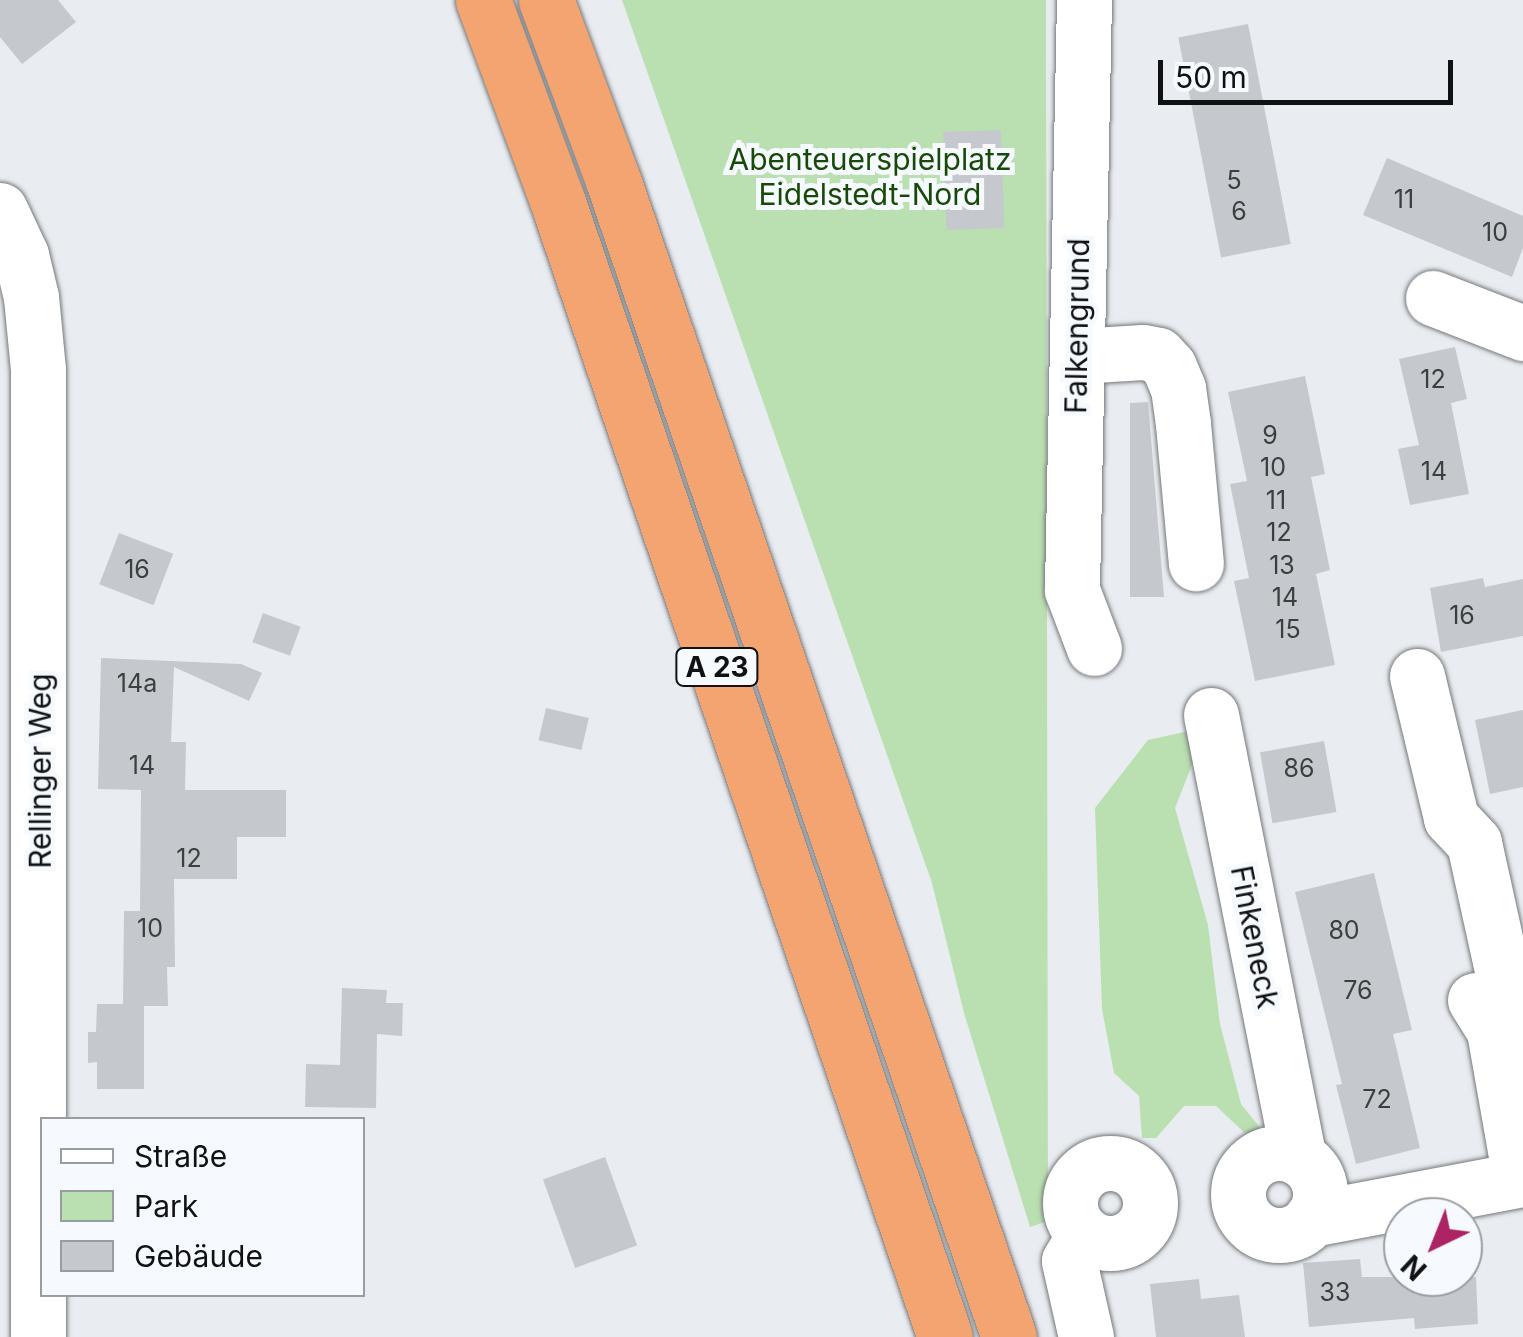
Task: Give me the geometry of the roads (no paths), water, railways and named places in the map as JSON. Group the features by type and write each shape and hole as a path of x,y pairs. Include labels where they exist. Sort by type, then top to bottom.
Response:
{"highway":[{"name":"A 23","path":"483,0 557,200 945,1337"},
{"name":"A 23","path":"546,0 619,198 1009,1337"}],"street":[{"name":"Falkengrund","path":"1084,0 1072,590 1094,648"},
{"name":"Rellinger Weg","path":"0,210 24,269 38,370 38,1337"},
{"path":"1433,298 1523,333"},
{"path":"1076,356 1143,352 1158,355 1168,366 1178,388 1196,562"},
{"path":"1299,1158 1276,1153 1254,1162 1240,1182 1240,1206 1246,1218 1265,1233 1291,1233 1312,1219 1521,1179 1494,1030 1508,1002 1474,843 1451,818 1417,676"},
{"name":"Finkeneck","path":"1210,715 1299,1158 1318,1179 1318,1207 1312,1219"},
{"path":"1084,1234 1069,1262 1086,1337"}],"park label":[{"name":"Abenteuerspielplatz Eidelstedt-Nord","path":"870,176"}]}
